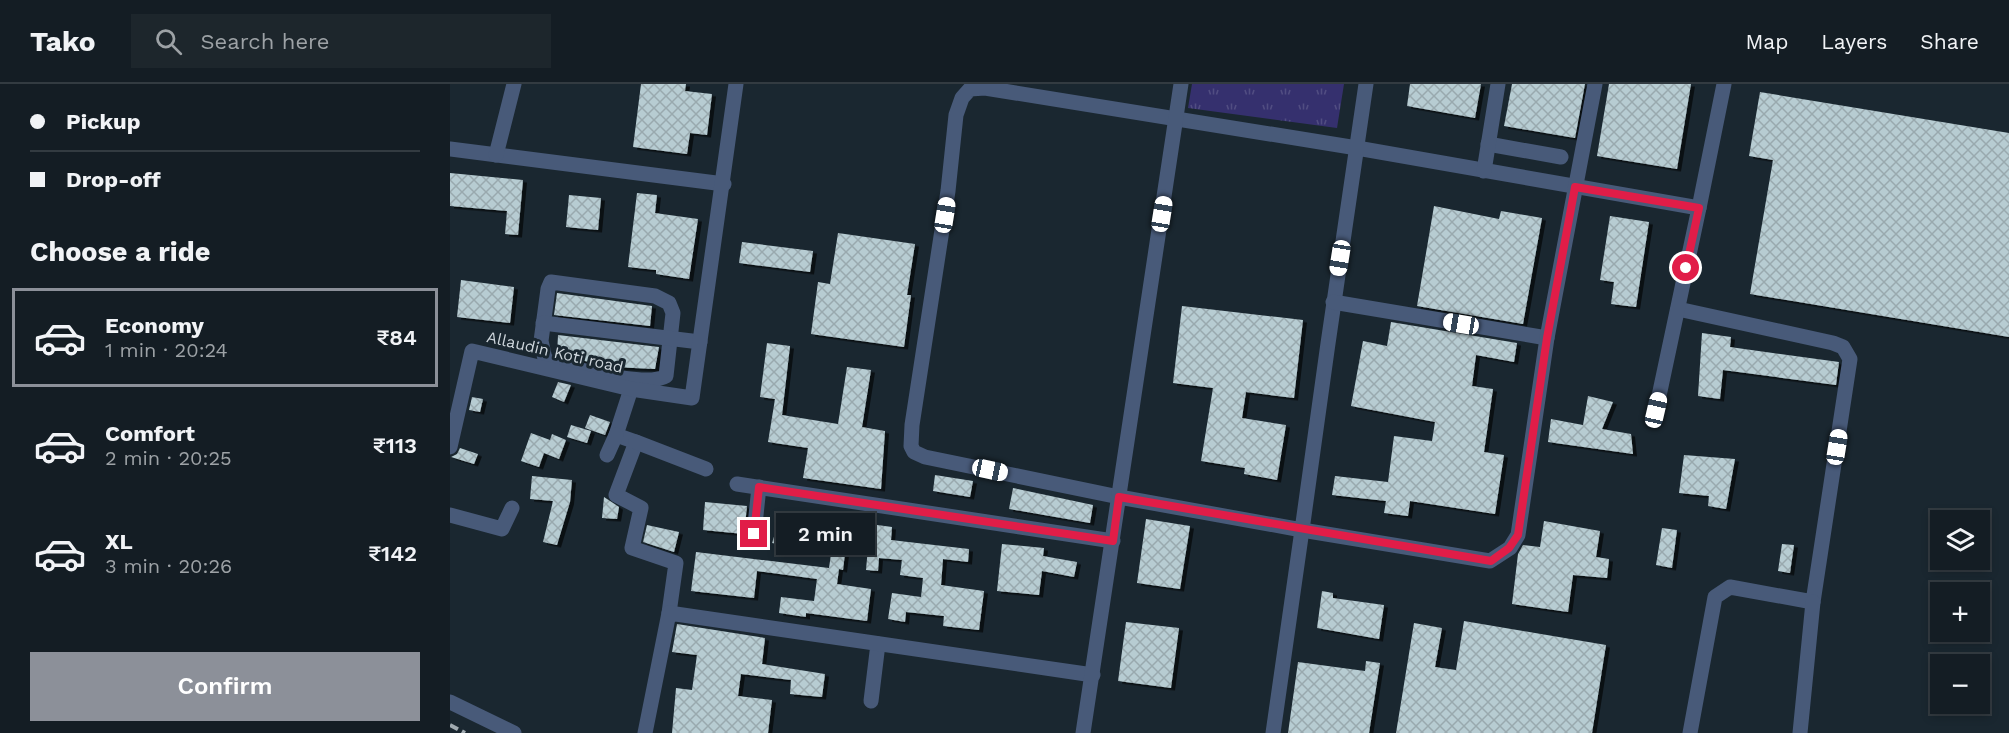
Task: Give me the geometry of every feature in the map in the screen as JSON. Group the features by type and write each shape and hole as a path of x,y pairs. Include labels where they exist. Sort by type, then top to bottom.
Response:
{"street":[{"path":"496,155 514,84"},
{"path":"543,323 700,342 736,84"},
{"path":"1083,733 1181,84"},
{"path":"1273,733 1366,84"},
{"path":"1484,171 1498,84"},
{"path":"1595,84 1575,187 1547,338 1518,535 1500,556 1491,561 1119,497 925,457 914,452 911,446 912,425 948,191 956,115 962,98 969,89 985,88 1357,148 1575,187 1699,208"},
{"path":"1656,410 1724,84"},
{"path":"1488,144 1561,157"},
{"path":"450,150 724,183"},
{"path":"551,282 663,299 669,303 673,313 670,339 666,376 652,381 554,364 545,359 541,352 543,323 551,282"},
{"path":"1333,302 1547,338"},
{"path":"1678,309 1833,343 1843,347 1850,359 1813,603 1800,733"},
{"name":"Allaudin Koti road","path":"450,447 472,351 631,389 692,398 700,342"},
{"path":"607,455 631,389"},
{"path":"616,435 706,469"},
{"path":"636,442 616,495 641,508 632,548 676,563 669,613 645,733"},
{"path":"737,484 1113,541"},
{"path":"754,534 759,487"},
{"path":"450,515 502,529 512,508"},
{"path":"1690,733 1714,597 1730,587 1813,603"},
{"path":"669,613 1093,675"},
{"path":"871,701 878,644"},
{"path":"450,702 514,733"}],"green space":[{"path":"1192,84 1344,84 1337,128 1188,108"}],"building":[{"path":"641,84 686,84 685,91 712,94 707,135 690,133 687,154 633,147"},
{"path":"1410,84 1481,84 1475,118 1407,106"},
{"path":"1512,84 1585,84 1575,138 1504,126"},
{"path":"1609,84 1691,84 1677,169 1597,156"},
{"path":"1760,92 2009,133 2009,337 1750,294 1773,160 1749,156"},
{"path":"450,173 523,180 518,235 505,234 507,211 450,206"},
{"path":"637,193 657,195 655,213 698,219 689,279 656,274 656,270 628,267"},
{"path":"569,195 601,198 598,230 566,227"},
{"path":"1434,206 1499,219 1501,211 1542,218 1523,324 1417,306"},
{"path":"1610,216 1649,222 1636,307 1611,304 1614,282 1600,280"},
{"path":"838,233 915,244 907,295 911,295 904,347 811,334 818,282 830,284"},
{"path":"742,242 813,251 810,272 739,263"},
{"path":"461,280 514,287 510,323 457,317"},
{"path":"557,293 652,306 650,326 554,315"},
{"path":"1182,306 1303,320 1294,398 1246,392 1242,418 1286,425 1277,480 1244,474 1245,468 1201,461 1213,388 1173,383"},
{"path":"1391,322 1517,343 1514,362 1476,355 1472,386 1493,389 1484,452 1504,455 1495,514 1410,501 1408,516 1384,513 1386,501 1332,495 1335,476 1388,482 1394,436 1432,441 1435,422 1351,406 1363,341 1387,346"},
{"path":"1702,333 1731,337 1730,347 1839,362 1836,385 1723,370 1720,399 1698,396"},
{"path":"558,335 659,347 655,369 613,367 557,355"},
{"path":"767,343 790,346 782,415 838,424 847,367 871,370 862,427 885,431 881,489 803,478 808,448 768,442 775,399 760,397"},
{"path":"558,382 571,385 564,402 552,397"},
{"path":"1588,396 1613,402 1602,429 1631,434 1633,454 1548,442 1551,419 1583,425"},
{"path":"472,397 483,399 480,412 469,410"},
{"path":"590,415 610,422 605,435 585,428"},
{"path":"571,425 591,431 587,443 567,437"},
{"path":"531,433 550,440 552,434 566,440 559,459 544,453 539,467 521,461"},
{"path":"460,448 478,454 474,464 451,457 457,454"},
{"path":"1684,455 1735,459 1726,509 1708,506 1709,496 1679,493"},
{"path":"935,475 973,481 970,497 933,491"},
{"path":"532,476 572,480 570,502 557,545 543,542 553,501 530,499"},
{"path":"1013,488 1093,505 1090,523 1009,509"},
{"path":"604,497 619,507 617,519 602,518"},
{"path":"705,502 747,506 744,534 703,530"},
{"path":"823,517 849,520 843,570 839,569 837,584 871,589 867,621 806,613 806,617 779,613 781,597 814,601 817,579 757,571 754,598 691,591 696,552 829,568 831,554 772,543 780,518 822,526"},
{"path":"1146,519 1190,526 1180,589 1137,583"},
{"path":"1544,521 1600,531 1596,557 1609,559 1607,578 1573,575 1568,612 1512,604 1518,554 1523,545 1540,547"},
{"path":"870,524 892,527 891,540 969,549 968,562 943,559 941,585 984,591 979,630 943,626 944,616 906,612 905,622 888,619 892,593 921,597 923,578 900,575 902,560 879,558 878,571 866,570"},
{"path":"647,525 679,532 674,552 643,542"},
{"path":"1662,528 1677,530 1672,568 1656,565"},
{"path":"1002,544 1044,548 1043,556 1077,562 1074,577 1042,571 1039,595 997,591"},
{"path":"1782,544 1794,545 1790,573 1778,571"},
{"path":"1322,591 1333,593 1333,598 1384,605 1379,639 1317,628"},
{"path":"1464,621 1606,645 1592,733 1396,733 1414,623 1442,628 1435,667 1456,670"},
{"path":"1126,622 1179,628 1171,688 1118,681"},
{"path":"677,624 765,638 762,664 825,674 822,697 790,694 791,680 741,674 738,696 772,700 768,733 672,733 676,688 692,690 697,655 672,652"},
{"path":"1366,661 1380,663 1369,733 1288,733 1298,662 1365,671"}],"railway":[{"path":"450,725 465,733"}],"route":[{"path":"754,534 759,487 1113,541 1119,497 1491,561 1509,548 1518,535 1547,338 1575,187 1699,208 1686,268"}]}
